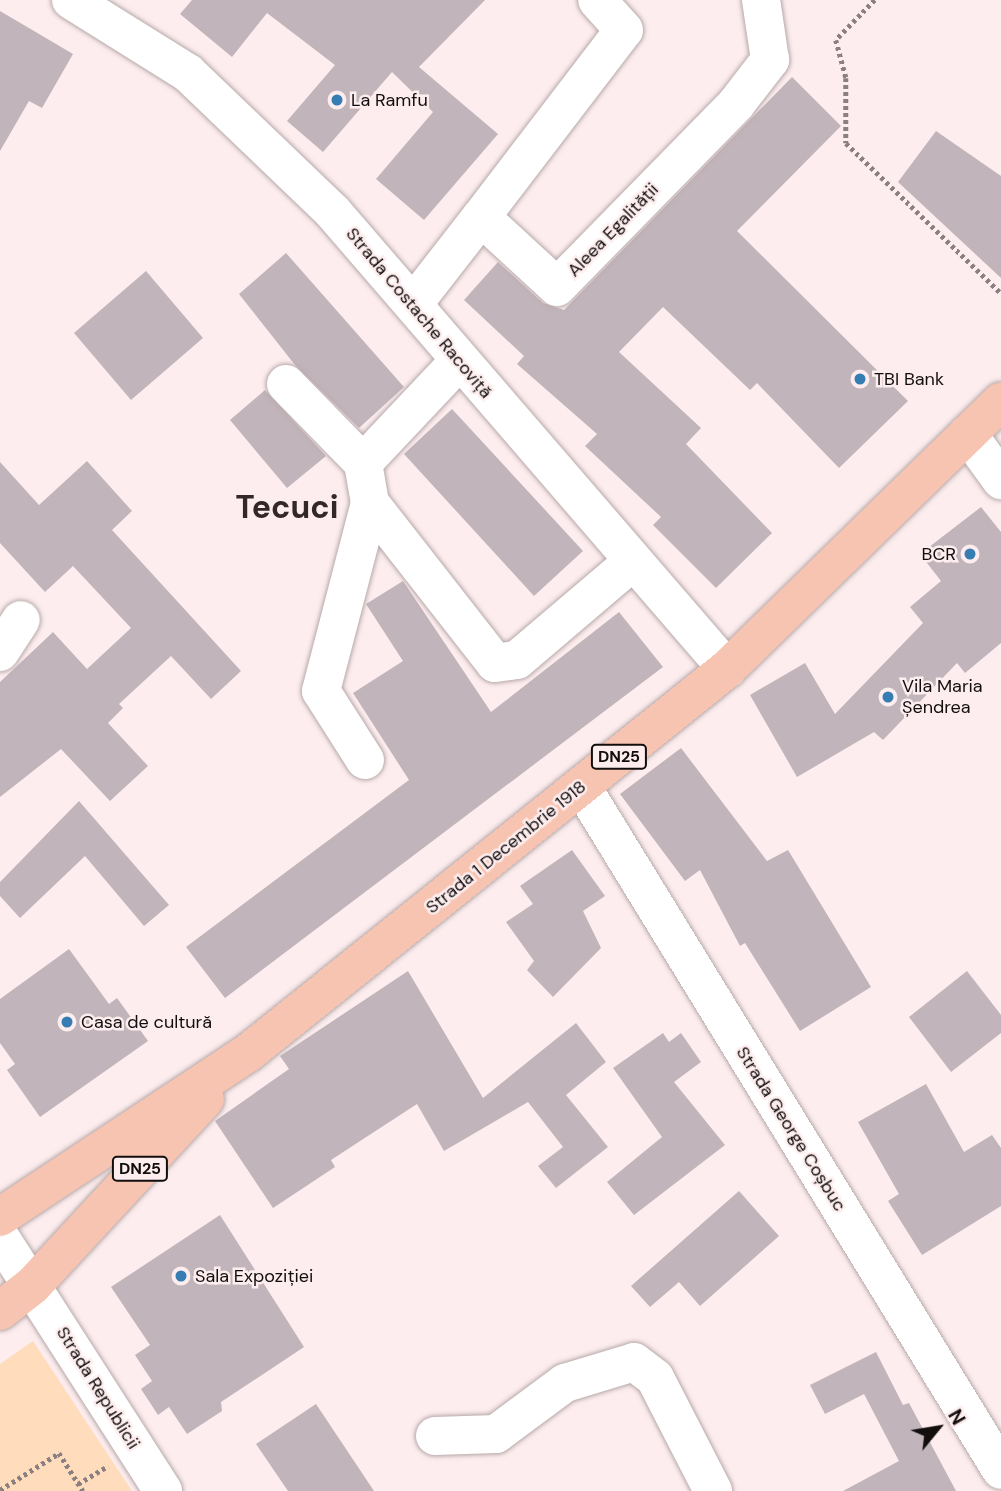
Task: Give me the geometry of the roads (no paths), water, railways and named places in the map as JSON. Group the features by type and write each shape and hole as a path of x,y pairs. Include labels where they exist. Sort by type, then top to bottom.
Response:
{"main road":[{"name":"Strada 1 Decembrie 1918","path":"0,1217 248,1053 727,670 1001,402"},
{"name":"Strada 1 Decembrie 1918","path":"0,1311 33,1285 248,1053"}],"street":[{"name":"Strada Costache Racoviță","path":"71,0 188,73 249,127 414,303 632,562 727,670"},
{"path":"414,303 624,30 597,0"},
{"name":"Aleea Egalității","path":"481,217 557,287 736,104 770,60 761,0"},
{"path":"363,463 460,360"},
{"path":"286,384 363,463 370,503 321,691 365,760"},
{"path":"968,434 1001,480"},
{"path":"370,503 495,663 517,660 632,562"},
{"path":"0,652 21,620"},
{"name":"Strada George Coșbuc","path":"582,787 1001,1470"},
{"name":"Strada Republicii","path":"0,1237 163,1491"},
{"path":"435,1436 496,1434 565,1383 634,1362 655,1378 713,1491"}],"place":[{"name":"La Ramfu","path":"337,100"},
{"name":"TBI Bank","path":"860,379"},
{"name":"BCR","path":"970,554"},
{"name":"Vila Maria Șendrea","path":"888,697"},
{"name":"Casa de cultură","path":"67,1022"},
{"name":"Sala Expoziției","path":"181,1276"}],"district":[{"name":"Tecuci","path":"287,507"}]}
